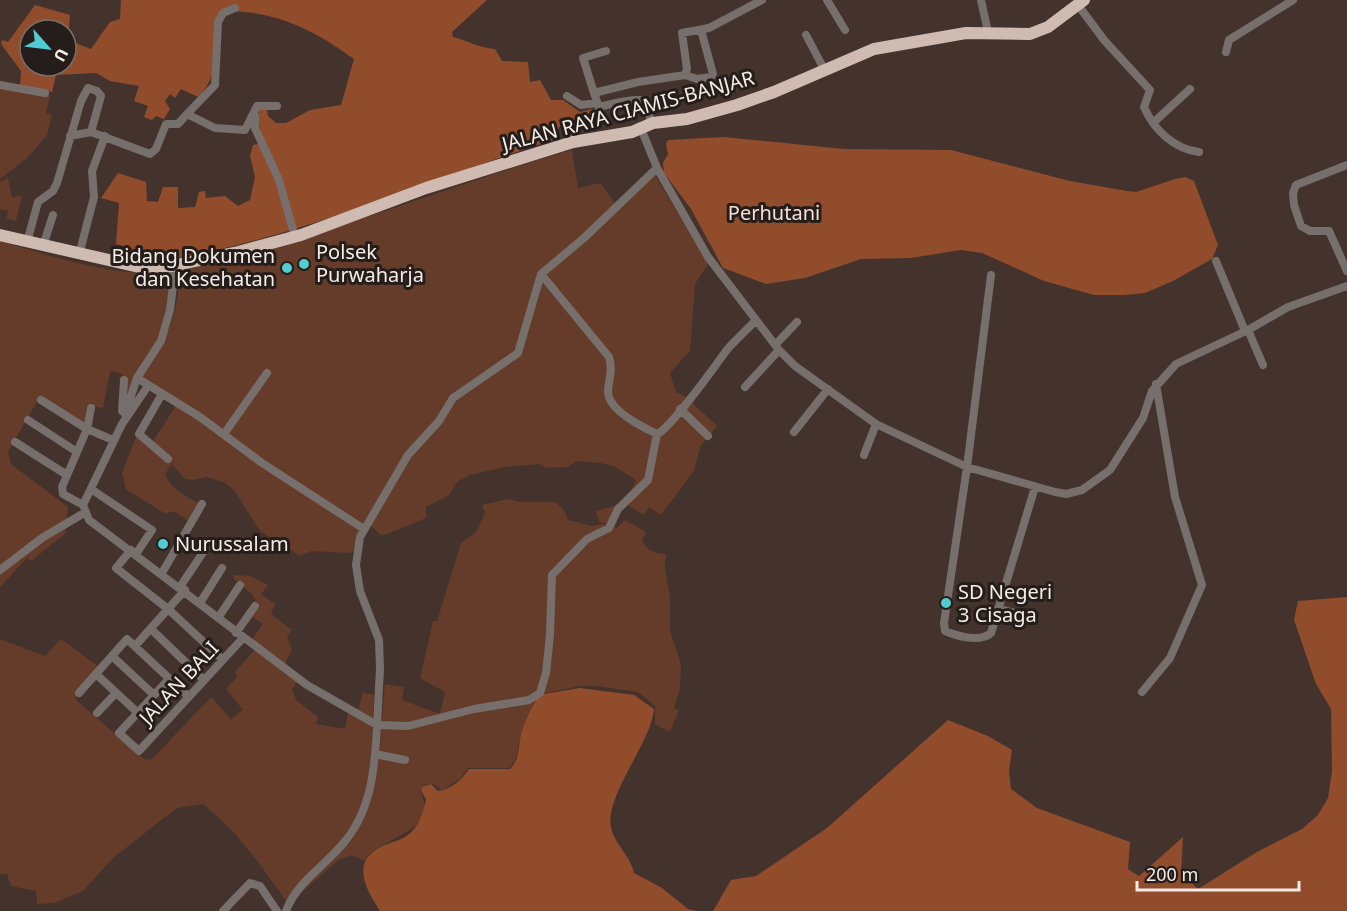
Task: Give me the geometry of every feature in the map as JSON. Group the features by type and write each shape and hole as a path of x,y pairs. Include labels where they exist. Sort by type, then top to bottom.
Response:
{"highway":[{"name":"JALAN RAYA CIAMIS-BANJAR","path":"0,236 139,267 172,266 295,237 426,188 573,142 632,132 646,124 687,119 737,105 774,92 860,53 890,45 957,34 988,32 1030,34 1048,27 1081,3"}],"street":[{"path":"685,75 687,69 681,35 701,30 762,0"},
{"path":"827,0 845,30"},
{"path":"981,0 988,32"},
{"path":"1226,52 1229,40 1293,0"},
{"path":"1081,3 1104,40 1150,90 1144,107 1154,122 1174,145 1186,151 1199,152"},
{"path":"70,136 91,132 138,151 153,154 166,124 178,124 215,85 218,22 223,13 235,8"},
{"path":"594,93 638,82 685,75 706,79 714,74 701,30"},
{"path":"806,35 824,69"},
{"path":"573,142 571,129 581,120 597,116 598,105 583,58 606,51"},
{"path":"0,85 45,93"},
{"path":"27,242 38,202 53,191 57,183 70,136 88,88 97,91 101,96 91,132"},
{"path":"1154,122 1190,89"},
{"path":"567,96 581,105 641,100 657,168 716,270 777,348 806,375 876,424 967,467 1055,492 1074,493 1092,485 1110,470 1143,418 1156,384 1176,364 1247,331 1288,308 1347,286"},
{"path":"187,114 215,128 245,130 257,106"},
{"path":"257,106 277,106"},
{"path":"257,106 255,128 279,180 295,237"},
{"path":"79,255 94,197 92,171 105,136"},
{"path":"1347,165 1296,185 1293,194 1301,226 1307,230 1331,233 1347,271"},
{"path":"286,911 297,891 346,841 362,816 375,754 380,669 378,640 360,591 356,565 356,551 364,529 408,455 439,421 453,398 518,353 541,274 584,238 657,168"},
{"path":"42,246 52,215"},
{"path":"1216,261 1263,365"},
{"path":"122,424 137,378 161,341 170,310 172,266"},
{"path":"541,274 609,357 612,367 608,392 612,404 657,434"},
{"path":"992,275 967,467 954,546 945,631 983,638 991,633 1035,487"},
{"path":"91,408 87,429 62,487 63,494 83,509 88,520 182,588 307,685 377,725 408,726 449,714 529,700 540,693 546,673 550,634 552,575 587,539 609,528 618,509 648,480 657,434 668,426 714,370 731,345 756,320"},
{"path":"745,387 796,322"},
{"path":"224,434 267,373"},
{"path":"137,378 364,529"},
{"path":"122,424 124,380"},
{"path":"1142,692 1170,658 1202,585 1175,497 1156,384"},
{"path":"0,570 83,509 113,440 148,386"},
{"path":"794,432 828,389"},
{"path":"162,394 139,434 168,459"},
{"path":"41,400 87,429 113,440"},
{"path":"680,409 708,436"},
{"path":"28,420 77,452"},
{"path":"864,455 876,424"},
{"path":"15,442 67,476"},
{"path":"91,489 150,528 152,533 116,568 168,609 223,660"},
{"path":"162,573 202,504"},
{"path":"135,646 168,609 205,549 183,537"},
{"path":"200,603 222,568"},
{"path":"218,618 240,585"},
{"name":"JALAN BALI","path":"138,713 120,733 139,751 223,660 240,635 255,606"},
{"path":"1000,609 1015,614"},
{"path":"151,628 204,680"},
{"path":"79,693 127,639 189,697"},
{"path":"112,656 154,695"},
{"path":"96,674 138,713 169,679"},
{"path":"97,713 116,693"},
{"path":"375,754 405,760"},
{"path":"223,911 250,883 260,886 277,911"}],"shaded area":[{"path":"0,87 50,95 46,113 52,115 47,135 27,158 0,179"},
{"path":"572,150 578,188 600,183 619,209 655,175 708,264 695,284 690,351 670,373 676,392 685,396 717,426 700,447 694,471 661,515 649,507 644,515 627,505 626,501 636,480 614,466 577,461 567,467 547,468 539,464 505,467 470,475 457,482 449,495 426,507 426,518 382,536 367,522 358,536 354,551 350,553 311,551 300,556 260,531 234,490 225,483 207,477 185,479 172,464 165,474 171,485 200,503 190,522 175,512 164,513 126,489 122,473 137,435 152,443 178,402 141,379 164,341 174,315 179,271 327,230"},
{"path":"8,178 12,197 22,196 16,221 6,219 8,211 0,209 0,182"},
{"path":"0,241 111,270 155,272 171,268 171,286 158,337 127,400 127,379 120,373 110,371 103,408 87,405 84,425 39,398 8,452 11,464 68,507 65,534 31,561 27,558 0,587"},
{"path":"508,499 520,502 556,502 565,512 568,520 592,526 607,523 599,522 596,511 622,504 610,525 617,528 625,520 646,532 642,541 647,548 666,554 670,631 681,664 680,688 674,708 679,710 670,732 655,724 655,706 638,692 579,686 539,695 526,719 517,756 509,768 468,768 460,779 442,790 432,783 422,786 420,791 424,805 422,817 415,826 371,853 365,861 352,855 338,860 301,893 300,891 349,843 368,807 378,767 385,684 404,687 402,700 440,714 445,692 420,678 433,621 437,621 461,543 476,532 485,513 482,505"},
{"path":"235,575 250,576 268,585 261,594 275,604 271,614 292,630 287,637 292,649 284,666 299,678 292,690 297,701 318,717 316,724 345,729 348,713 358,711 363,692 374,695 367,787 359,814 351,828 331,855 286,901 248,849 215,814 203,804 177,808 113,858 83,891 54,903 37,904 36,891 11,886 7,874 0,874 0,639 45,656 61,639 102,669 75,699 145,760 152,759 211,697 231,719 243,710 226,689 237,677 235,672 259,645 252,640 263,624 252,616 259,605 250,592 233,578"}],"green space":[{"path":"121,0 487,0 452,32 453,37 495,49 502,61 528,62 530,82 540,80 551,100 563,100 580,112 592,109 593,114 560,126 552,140 329,218 208,252 148,262 132,262 132,248 116,244 119,203 101,198 118,173 146,182 147,201 158,202 163,187 178,187 178,208 195,207 199,192 205,191 206,198 225,196 238,206 250,200 255,177 250,156 253,145 265,143 258,123 259,109 267,109 268,116 276,123 286,123 310,110 341,105 354,59 319,36 281,19 253,13 229,13 216,24 213,72 205,89 198,97 181,89 175,98 170,94 165,101 170,109 164,119 156,116 152,120 144,117 148,106 134,101 139,86 110,81 96,73 78,74 78,44 91,49 110,22 120,19"},
{"path":"35,5 70,15 70,18 26,18"},
{"path":"18,28 18,67 1,44 2,40 8,42"},
{"path":"21,78 55,78 52,92 20,86"},
{"name":"Perhutani","path":"723,137 844,149 951,150 1070,181 1136,192 1185,177 1194,181 1218,245 1212,259 1173,281 1145,293 1124,295 1094,295 1044,281 982,253 961,250 911,258 861,259 805,278 766,284 723,268 691,209 664,173 663,163 668,154 666,144 668,140"},
{"path":"1347,597 1347,911 713,911 731,880 756,876 827,828 948,720 988,736 1012,750 1009,771 1011,789 1037,808 1130,842 1128,869 1139,876 1183,837 1181,873 1198,889 1257,852 1302,829 1318,815 1328,798 1332,771 1331,709 1316,684 1294,620 1298,601"},
{"path":"580,688 634,695 654,709 646,736 615,800 611,814 611,827 634,873 662,888 688,909 697,911 380,911 365,882 364,866 367,858 376,849 403,838 416,826 426,799 421,791 422,787 431,784 438,791 447,788 460,780 469,769 510,769 517,757 524,724 539,695"}],"place":[{"name":"Polsek Purwaharja","path":"304,264"},
{"name":"Bidang Dokumen dan Kesehatan","path":"287,268"},
{"name":"Nurussalam","path":"163,544"},
{"name":"SD Negeri 3 Cisaga","path":"946,603"}]}
